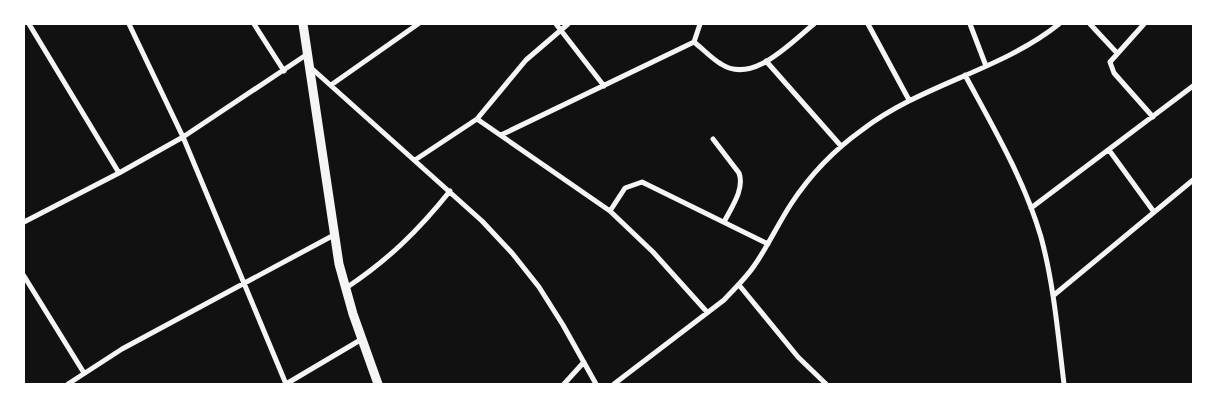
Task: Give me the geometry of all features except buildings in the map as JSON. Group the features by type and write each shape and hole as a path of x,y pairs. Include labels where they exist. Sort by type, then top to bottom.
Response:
{"street":[{"path":"29,24 120,173"},
{"path":"128,24 183,137 286,384 362,339"},
{"path":"254,24 284,71"},
{"path":"303,24 334,235 346,288 378,384"},
{"path":"332,85 418,24"},
{"path":"556,24 604,86"},
{"path":"415,160 476,119 526,60 568,24"},
{"path":"500,135 694,42 700,24"},
{"path":"694,42 721,65 731,69 753,68 766,61 814,24"},
{"path":"868,24 909,100"},
{"path":"970,24 986,66"},
{"path":"614,384 739,285 768,244 791,203 806,183 841,146 885,113 909,100 1028,46 1059,24"},
{"path":"1090,24 1117,52"},
{"path":"1144,24 1110,62 1111,68 1153,117"},
{"path":"24,222 120,173 183,137 284,71 307,60"},
{"path":"307,60 332,85 450,191 506,247 539,288 596,384"},
{"path":"766,61 841,146"},
{"path":"965,75 1006,151 1031,208 1046,258 1054,296 1064,384"},
{"path":"1031,208 1193,86"},
{"path":"476,119 610,211 653,252 707,312"},
{"path":"713,139 741,178 740,189 724,222"},
{"path":"1108,150 1154,212"},
{"path":"1054,296 1193,180"},
{"path":"610,211 625,188 642,182 768,244"},
{"path":"346,288 376,269 404,245 450,191"},
{"path":"68,384 122,349 334,235"},
{"path":"24,276 84,373"},
{"path":"739,285 798,357 826,384"},
{"path":"564,384 584,362"}]}
